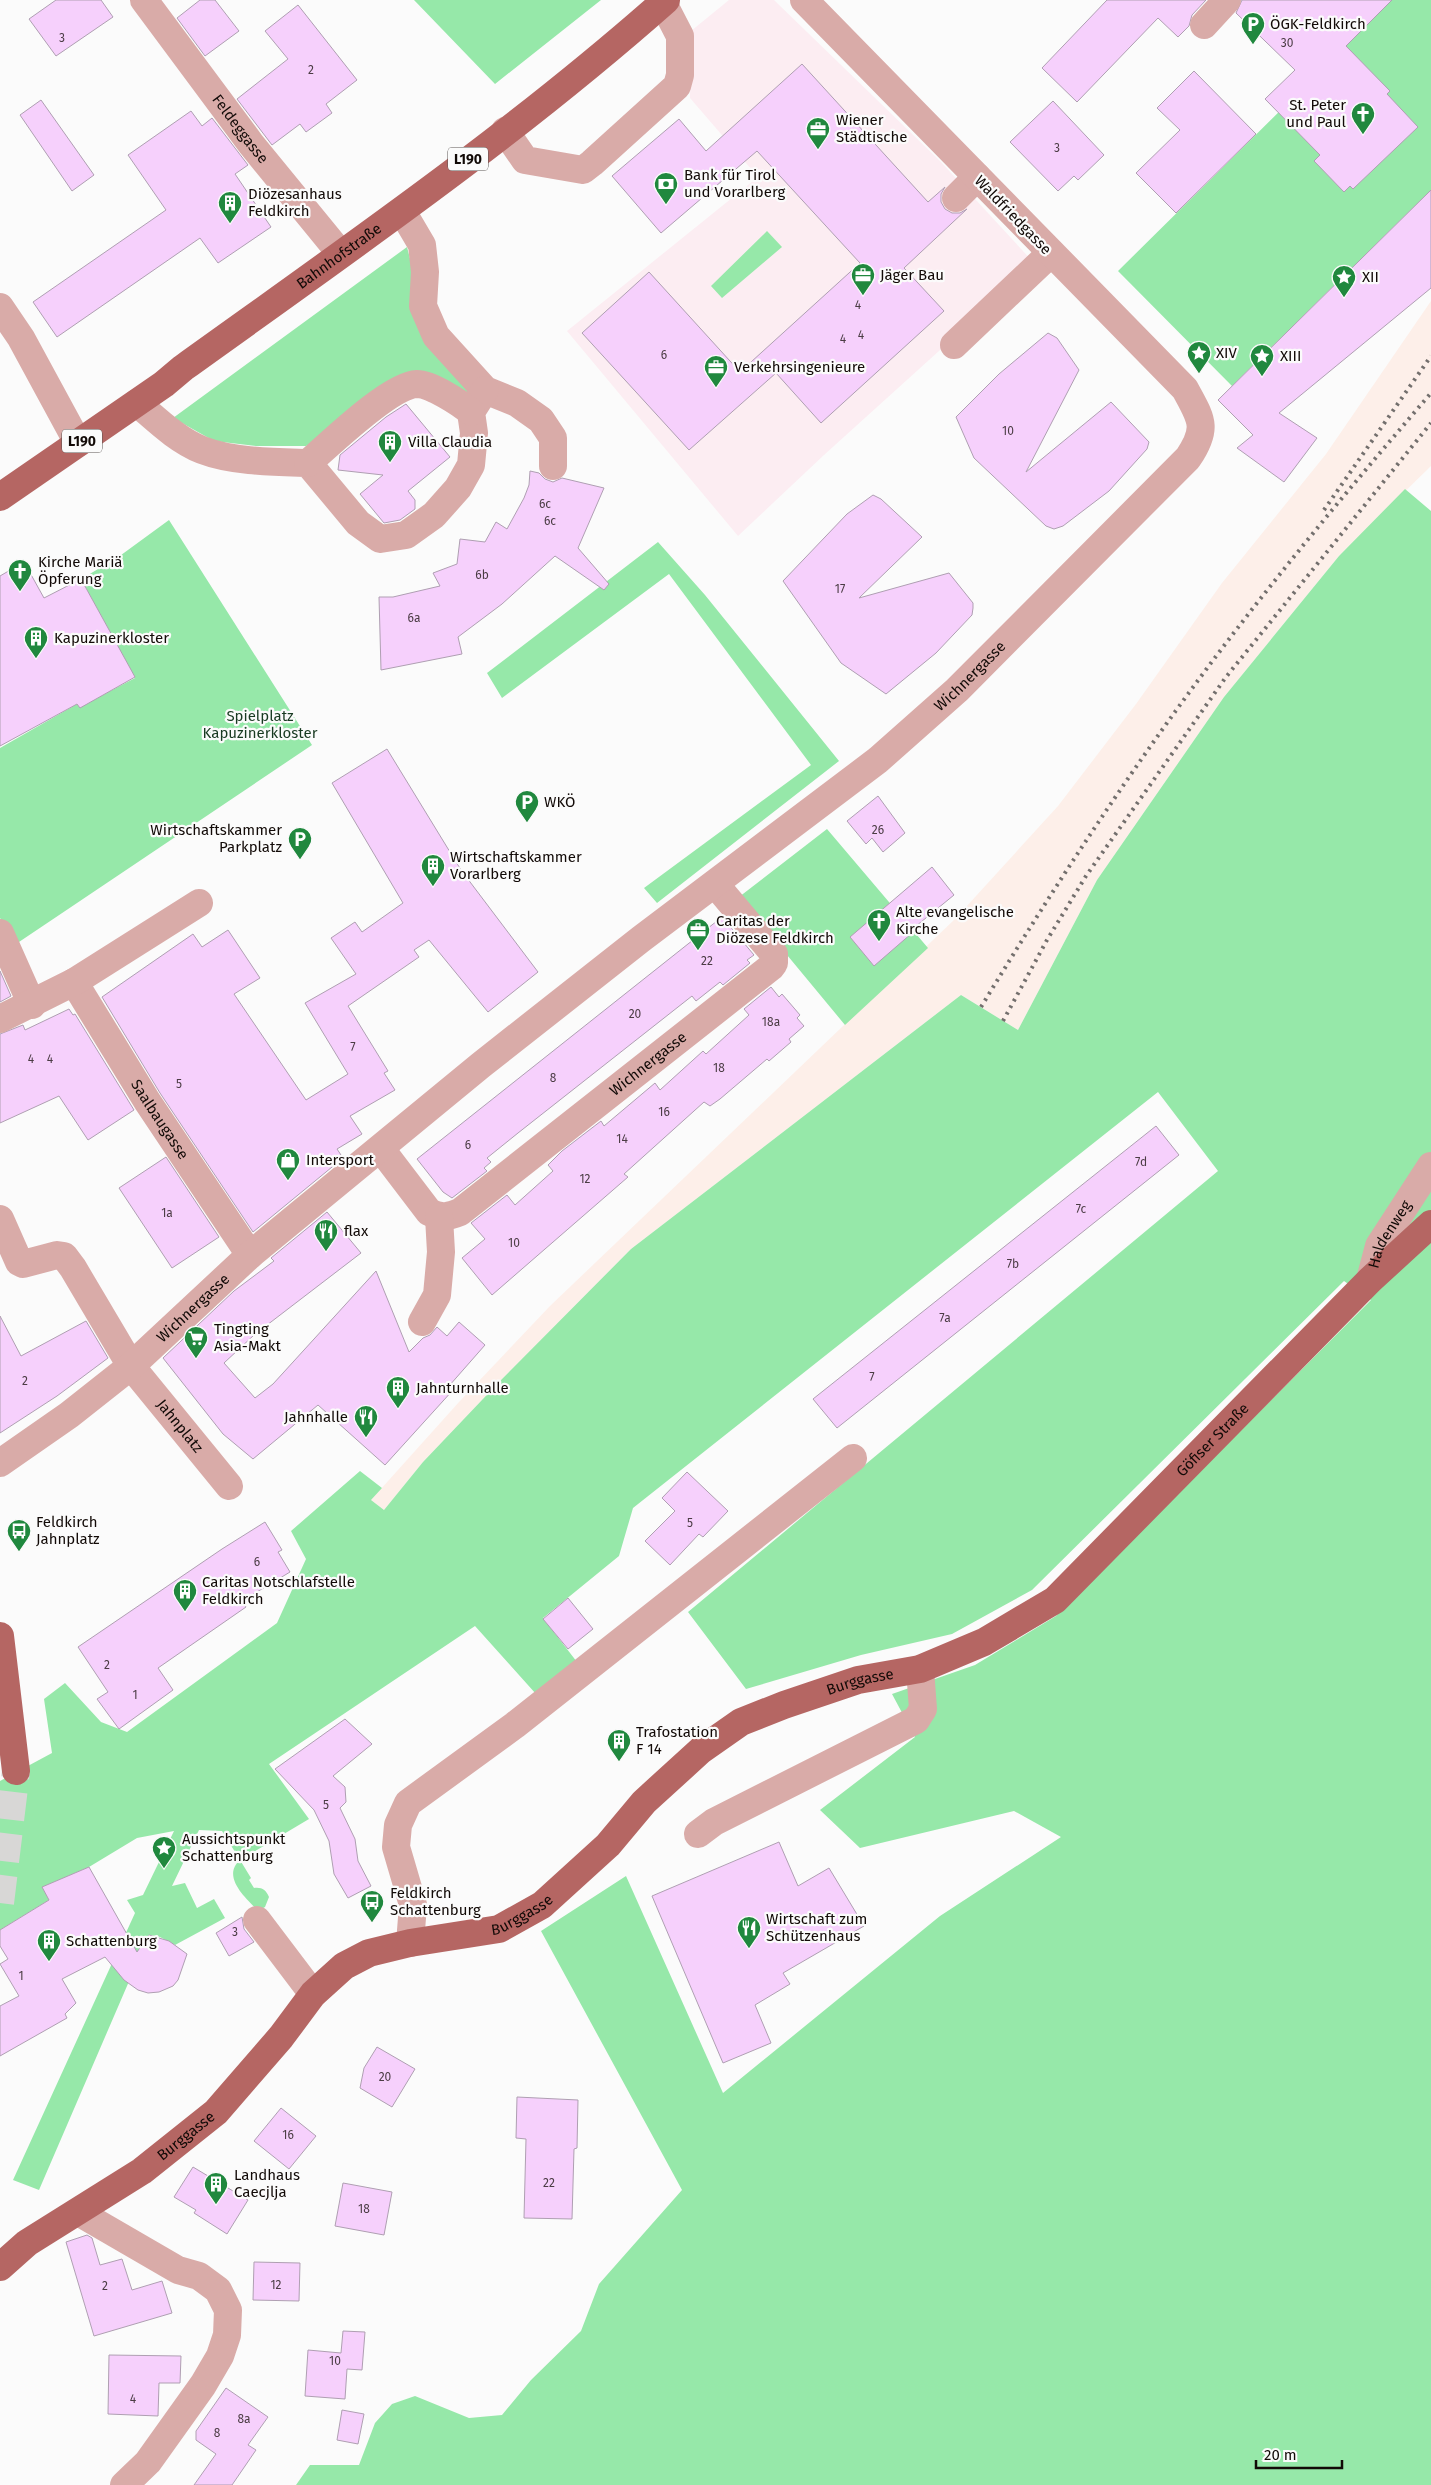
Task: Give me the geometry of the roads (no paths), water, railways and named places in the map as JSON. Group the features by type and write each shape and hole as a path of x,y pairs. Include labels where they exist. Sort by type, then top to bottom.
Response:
{"main road":[{"name":"Bahnhofstraße","path":"0,497 137,403 402,211 594,63 665,1"},
{"name":"Göfiser Straße","path":"984,1642 1055,1600 1370,1280 1431,1224"},
{"path":"0,1636 5,1716 16,1771"},
{"name":"Burggasse","path":"0,2267 27,2243 142,2171 216,2112 281,2037 314,1994 344,1966 369,1953 498,1929 542,1905 608,1845 644,1802 701,1750 741,1722 858,1680 920,1669 984,1642"}],"street":[{"name":"Feldeggasse","path":"144,0 251,144 341,254"},
{"name":"Waldfriedgasse","path":"804,0 1185,389 1200,416 1200,440"},
{"path":"1204,24 1227,0"},
{"path":"505,131 525,160 583,170 592,163 677,86 680,75 680,36 665,1"},
{"path":"956,198 977,177"},
{"path":"308,462 358,523 380,539 406,535 440,508 458,488 471,465 478,401 436,336 423,306 425,272 422,245 402,211"},
{"path":"954,345 1051,253"},
{"path":"0,307 21,338 78,443"},
{"path":"137,403 175,434 202,450 270,462 308,462 397,389 418,384 452,398 517,403 541,420 553,438 554,466"},
{"name":"Wichnergasse","path":"0,1463 69,1415 131,1366 250,1255 549,1012 878,760 957,690 1188,458 1200,440"},
{"name":"Wichnergasse","path":"439,1217 460,1212 771,967 774,963 774,954 715,884"},
{"path":"0,1019 74,982 199,903"},
{"path":"0,933 32,1004"},
{"name":"Saalbaugasse","path":"74,982 147,1101 250,1255"},
{"path":"381,1149 429,1212 439,1217 441,1252 437,1295 422,1322"},
{"name":"Haldenweg","path":"1370,1280 1379,1246 1431,1166"},
{"name":"Jahnplatz","path":"0,1219 19,1262 23,1264 57,1255 64,1256 131,1366 229,1486"},
{"path":"410,1944 413,1905 396,1847 398,1825 408,1803 515,1725 853,1458"},
{"path":"698,1834 714,1822 916,1720 923,1709 920,1669"},
{"path":"257,1920 314,1994"},
{"path":"78,2212 178,2270 199,2276 218,2290 228,2310 227,2335 220,2356 148,2462 124,2485"}],"tunnel":[{"path":"0,1903 16,1771"}],"railway":[{"path":"1324,510 1431,356"},
{"path":"981,1007 1081,848 1188,694 1306,541 1431,393"},
{"path":"1003,1021 1047,940 1086,876 1226,677 1431,423"}],"place":[{"name":"ÖGK-Feldkirch","path":"1253,45"},
{"name":"St. Peter und Paul","path":"1363,135"},
{"name":"Wiener Städtische","path":"818,150"},
{"name":"Bank für Tirol und Vorarlberg","path":"666,205"},
{"name":"Diözesanhaus Feldkirch","path":"230,224"},
{"name":"Jäger Bau","path":"863,296"},
{"name":"XII","path":"1344,298"},
{"name":"XIV","path":"1199,374"},
{"name":"XIII","path":"1262,377"},
{"name":"Verkehrsingenieure","path":"716,388"},
{"name":"Villa Claudia","path":"390,463"},
{"name":"Kirche Mariä Öpferung","path":"20,592"},
{"name":"Kapuzinerkloster","path":"36,659"},
{"name":"WKÖ","path":"527,823"},
{"name":"Wirtschaftskammer Parkplatz","path":"300,860"},
{"name":"Wirtschaftskammer Vorarlberg","path":"433,887"},
{"name":"Alte evangelische Kirche","path":"879,942"},
{"name":"Caritas der Diözese Feldkirch","path":"698,951"},
{"name":"Intersport","path":"288,1181"},
{"name":"flax","path":"326,1252"},
{"name":"Tingting Asia-Makt","path":"196,1359"},
{"name":"Jahnturnhalle","path":"398,1409"},
{"name":"Jahnhalle","path":"366,1438"},
{"name":"Feldkirch Jahnplatz","path":"19,1552"},
{"name":"Caritas Notschlafstelle Feldkirch","path":"185,1612"},
{"name":"Trafostation F 14","path":"619,1762"},
{"name":"Aussichtspunkt Schattenburg","path":"164,1869"},
{"name":"Feldkirch Schattenburg","path":"372,1923"},
{"name":"Wirtschaft zum Schützenhaus","path":"749,1949"},
{"name":"Schattenburg","path":"49,1962"},
{"name":"Landhaus Caecjlja","path":"216,2205"}],"park label":[{"name":"Spielplatz Kapuzinerkloster","path":"260,724"}]}
